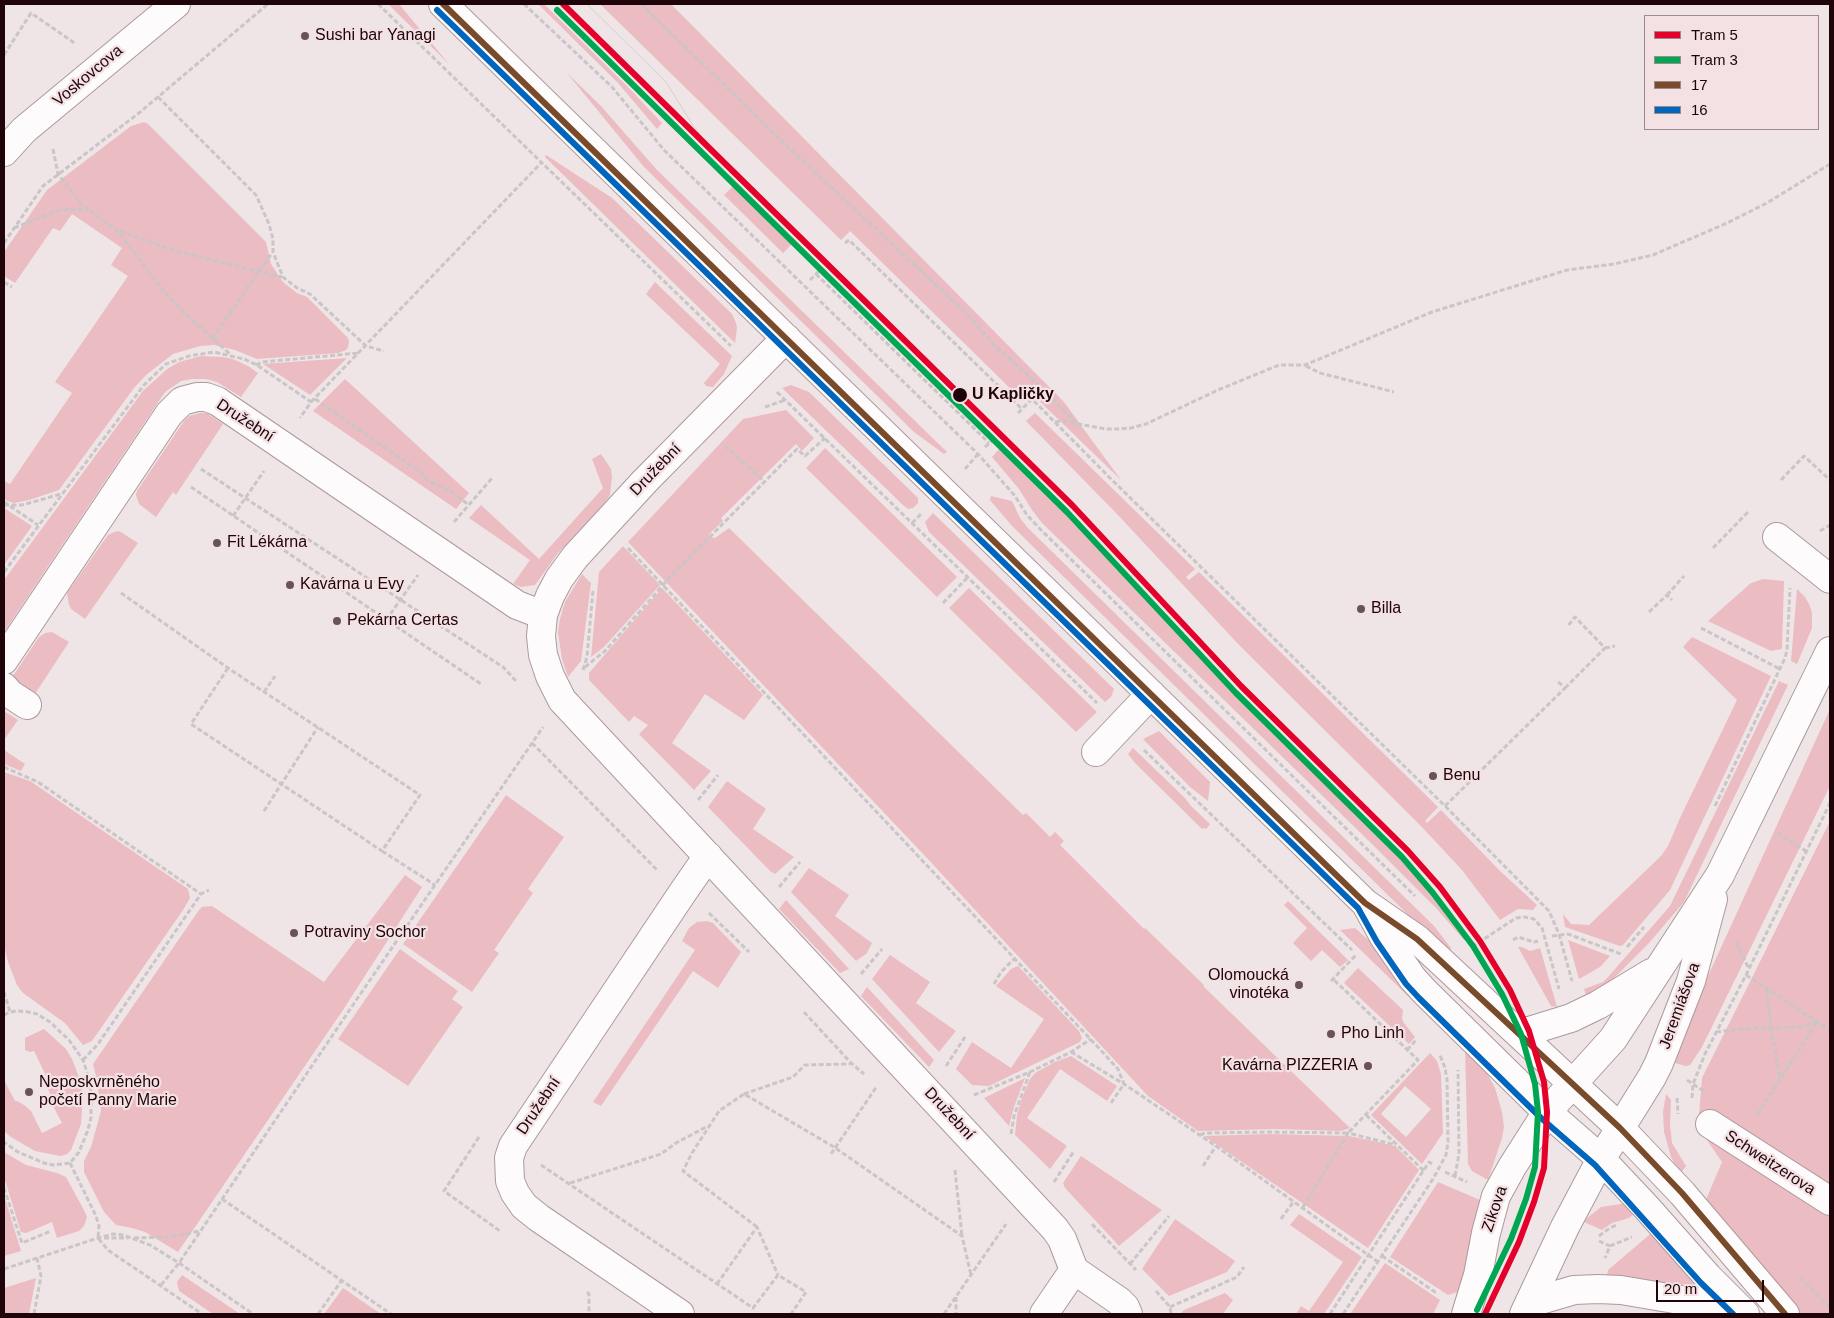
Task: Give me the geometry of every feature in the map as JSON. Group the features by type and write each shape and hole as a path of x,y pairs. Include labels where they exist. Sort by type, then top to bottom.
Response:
{"street":[{"name":"Voskovcova","path":"4,152 24,130 176,4"},
{"path":"444,4 1365,903 1417,939 1620,1128 1678,1189 1785,1314"},
{"name":"Družební","path":"786,338 645,481 575,557 559,579 543,615 541,636 543,654 555,689 562,700 1056,1229 1074,1270"},
{"name":"Družební","path":"4,660 169,414 182,401 196,397 206,397 217,401 517,605 543,615"},
{"path":"1777,537 1830,579"},
{"name":"Jeremiášova","path":"1547,1112 1612,1039 1720,875 1830,650"},
{"path":"4,687 10,694 27,706"},
{"path":"1096,752 1151,694"},
{"name":"Družební","path":"680,1314 524,1206 515,1193 510,1180 509,1158 513,1146 708,856"},
{"name":"Jeremiášova","path":"1620,1128 1652,1077 1662,1055 1691,981 1720,875"},
{"path":"1365,903 1384,937 1413,980 1547,1112 1601,1159 1741,1310"},
{"name":"Jeremiášova","path":"1516,1030 1529,1031 1571,1018 1598,1005 1658,968"},
{"name":"Zikova","path":"1466,1314 1478,1275 1486,1233 1496,1196 1547,1112"},
{"name":"Schweitzerova","path":"1710,1124 1830,1201"},
{"path":"1527,1309 1565,1226 1620,1128"},
{"path":"1044,1314 1074,1270 1118,1301 1125,1307 1128,1314"},
{"path":"1527,1309 1574,1290 1598,1289 1621,1290 1741,1310"}],"path":[{"path":"4,243 43,186 139,113 268,4"},
{"path":"378,4 734,349"},
{"path":"524,4 612,87 664,150 978,454 1015,496 1027,515 1042,532 1408,888"},
{"path":"640,4 790,149 965,312 996,347 1030,376 1076,423"},
{"path":"4,55 32,13 79,46"},
{"path":"158,97 256,195 269,224 273,239 273,252 283,277"},
{"path":"311,402 542,162"},
{"path":"1305,365 1432,312 1567,270 1614,264 1653,254 1727,223 1767,203 1830,164"},
{"path":"58,174 76,198 88,210 117,230 172,250 283,277 310,294 366,346 384,351"},
{"path":"14,228 59,210 74,208 88,210"},
{"path":"117,230 162,289 181,310 230,355"},
{"path":"846,243 849,240 1022,409"},
{"path":"212,339 273,252"},
{"path":"810,280 820,270"},
{"path":"816,274 989,443"},
{"path":"4,282 12,287"},
{"path":"255,365 262,362 359,353"},
{"path":"1055,422 1062,421 1106,429 1131,428 1146,424 1279,364 1305,365 1320,372 1394,392"},
{"path":"774,390 1241,845 1362,960"},
{"path":"315,399 420,472 429,481 450,491 469,505"},
{"path":"1018,413 1032,399 1549,911 1559,934 1574,988"},
{"path":"594,582 587,657 584,668 606,651 704,541 797,449 806,456 825,438"},
{"path":"719,440 765,482"},
{"path":"985,447 993,440"},
{"path":"963,470 978,454"},
{"path":"1781,480 1804,456 1830,480"},
{"path":"233,516 267,466"},
{"path":"201,469 502,667"},
{"path":"449,530 493,477"},
{"path":"191,487 481,684"},
{"path":"9,505 22,505 62,493"},
{"path":"4,503 38,525"},
{"path":"1713,548 1748,512"},
{"path":"1818,533 1830,525"},
{"path":"627,547 664,584 1091,1039 1118,1069 1124,1084"},
{"path":"386,620 421,570"},
{"path":"1649,612 1684,576"},
{"path":"943,603 968,578"},
{"path":"1714,808 1780,669 1787,650 1790,584"},
{"path":"121,594 228,668 420,795 382,851"},
{"path":"1667,595 1672,600"},
{"path":"1567,627 1575,617 1605,648"},
{"path":"1701,628 1780,669"},
{"path":"1445,806 1605,648 1615,646"},
{"path":"228,668 191,724 435,885"},
{"path":"264,692 275,676"},
{"path":"1556,680 1565,688"},
{"path":"161,1286 179,1263 546,724"},
{"path":"264,811 318,727"},
{"path":"532,743 659,872"},
{"path":"4,767 38,782 201,894"},
{"path":"697,801 718,775"},
{"path":"1693,1084 1715,1032 1746,975 1830,803"},
{"path":"1774,831 1806,851"},
{"path":"779,888 800,862"},
{"path":"83,1060 98,1044 201,894 209,890"},
{"path":"1472,947 1516,918 1524,917 1534,920 1542,928 1560,992"},
{"path":"1552,936 1568,934 1621,954 1646,924"},
{"path":"1733,936 1749,968"},
{"path":"1513,940 1518,937 1534,942 1538,941"},
{"path":"860,974 882,949"},
{"path":"1303,1207 1348,1133 1418,1060 1332,980 1357,955"},
{"path":"994,984 1001,972 1014,958"},
{"path":"1746,975 1830,1030"},
{"path":"1767,990 1771,1028 1780,1078"},
{"path":"4,992 10,1012"},
{"path":"4,1016 10,1012 18,1011 36,1014 50,1022 69,1040 83,1060 90,1082 91,1116 84,1143 75,1159 70,1163 63,1165 44,1163 18,1152 4,1142"},
{"path":"1715,1032 1800,1027 1816,1022"},
{"path":"1754,1120 1816,1022"},
{"path":"946,1066 965,1037"},
{"path":"974,1095 1030,1072 1071,1052 1091,1039"},
{"path":"1408,1050 1418,1039"},
{"path":"1071,1052 1124,1084 1200,1135 1378,1262"},
{"path":"1455,1176 1459,1154 1458,1061"},
{"path":"791,1314 806,1292 778,1275 757,1227 683,1171 708,1126 719,1111 744,1094 793,1078 805,1065 851,1064"},
{"path":"1343,1314 1436,1174 1448,1149 1446,1068"},
{"path":"1010,1135 1014,1116 1030,1072"},
{"path":"831,1154 881,1081"},
{"path":"1111,1103 1124,1084"},
{"path":"744,1094 834,1147 962,1236"},
{"path":"1366,1115 1424,1171"},
{"path":"708,1126 676,1142 661,1154 569,1184 753,1308 778,1275"},
{"path":"1200,1135 1268,1132 1348,1133 1396,1145"},
{"path":"1203,1166 1216,1146"},
{"path":"1053,1182 1074,1151"},
{"path":"954,1161 962,1236 971,1275"},
{"path":"1330,1314 1370,1256 1429,1162 1434,1165"},
{"path":"70,1163 96,1216 99,1226 98,1238 108,1250 202,1314"},
{"path":"1445,1172 1469,1183"},
{"path":"4,1188 22,1243 51,1232"},
{"path":"222,1199 391,1314"},
{"path":"1281,1219 1294,1201"},
{"path":"1130,1264 1170,1216"},
{"path":"944,1314 1007,1223"},
{"path":"717,1284 757,1227"},
{"path":"132,1238 170,1237 200,1231"},
{"path":"4,1268 112,1234 123,1235 150,1245 252,1314"},
{"path":"1382,1256 1443,1297"},
{"path":"34,1314 41,1276 37,1258"},
{"path":"1172,1314 1170,1307 1237,1277 1244,1267"},
{"path":"318,1314 342,1280"},
{"path":"956,1297 956,1314"}],"shaded area":[{"path":"388,4 399,4 449,64"},
{"path":"538,4 544,4 629,88 662,123 657,129 618,83"},
{"path":"600,4 671,4 1064,402 1121,480 1028,390 1020,398 850,231 841,240"},
{"path":"567,73 601,106 657,170 947,452 944,454 914,432 644,167"},
{"path":"144,122 266,242 271,264 283,282 297,293 307,297 348,338 348,347 346,350 338,353 257,359 235,350 214,345 200,346 173,354 146,375 134,388 59,490 29,500 14,503 7,501 4,498 4,481 10,484 72,393 55,382 128,276 111,265 122,248 72,214 60,231 53,228 15,283 4,276 4,252 47,190 131,126"},
{"path":"546,155 612,198 727,309 732,314 736,323 735,343 545,157"},
{"path":"734,185 793,243 783,253 724,195"},
{"path":"655,282 732,356 724,374 713,387 706,386 704,383 720,364 646,294"},
{"path":"201,356 233,359 258,373 241,397 217,382 206,379 181,381 165,392 4,632 4,580 143,391 167,369 179,362"},
{"path":"347,358 310,395 263,364"},
{"path":"345,379 469,493 456,509 313,411"},
{"path":"791,385 809,392 918,498 918,503 913,508 908,509 903,505 782,388"},
{"path":"786,410 814,438 802,451 796,444 721,518 723,521 709,534 710,537 715,538 729,528 1023,815 1026,813 1050,837 1055,832 1064,841 1060,845 1350,1128 1341,1131 1276,1129 1198,1131 1148,1096 925,856 628,542 743,419"},
{"path":"207,413 223,424 176,495 173,492 156,517 139,504 136,495 137,491 184,421 189,416"},
{"path":"1035,413 1195,569 1186,577 1189,580 1199,572 1438,807 1425,821 1427,823 1441,810 1500,871 1537,905 1533,910 1518,909 1500,920 1462,870 1420,825 1240,646 1117,514 1026,421"},
{"path":"1001,447 1098,545 1214,673 1414,872 1468,940 1464,940 1436,908 1372,844 1042,523 1019,489 992,457"},
{"path":"825,448 957,577 937,597 806,468"},
{"path":"601,454 611,469 612,477 610,495 604,504 558,553 535,585 521,587 513,584 530,560 469,518 481,505 539,559 603,488 592,459"},
{"path":"991,496 1012,501 1020,518 1028,528 1434,926 1451,948 1449,955 1012,526 990,500"},
{"path":"4,508 32,526 4,565"},
{"path":"933,513 1114,689 1111,697 1105,702 929,532 925,522"},
{"path":"119,531 138,543 85,619 71,609 67,593 108,535"},
{"path":"623,546 660,585 604,647 591,657 599,572"},
{"path":"582,574 591,583 581,661 568,677 562,659 558,632 565,602"},
{"path":"1763,579 1784,581 1782,649 1771,651 1708,621 1751,583"},
{"path":"662,588 763,695 744,720 705,694 672,743 711,771 694,790 639,734 648,725 634,716 629,722 589,680 589,673"},
{"path":"969,588 1097,712 1076,732 949,608"},
{"path":"1797,589 1810,606 1812,628 1797,664 1791,661"},
{"path":"52,632 69,642 33,697 14,681 13,676 39,637 45,633"},
{"path":"1692,637 1771,676 1670,890 1623,945 1620,946 1565,927 1563,914 1571,924 1589,925 1661,856 1668,846 1737,700 1683,647"},
{"path":"1779,681 1788,685 1684,902 1649,943 1608,984 1587,998 1584,989 1603,982 1670,906"},
{"path":"1830,709 1830,786 1702,1047 1690,1065 1686,1066 1675,1063 1692,1011"},
{"path":"4,711 18,720 4,740"},
{"path":"1159,731 1210,782 1208,801 1190,787 1143,739"},
{"path":"1133,748 1210,824 1206,829 1202,829 1135,763 1128,754"},
{"path":"4,750 25,764 21,771 4,764"},
{"path":"4,772 30,781 188,889 190,898 183,910 92,1041 83,1045 65,1023 23,993 17,985 8,962 4,945"},
{"path":"727,781 766,809 753,829 794,857 775,874 708,807"},
{"path":"506,795 564,837 528,889 533,893 494,950 499,953 472,992 403,944"},
{"path":"1830,821 1830,1314 1797,1314 1705,1202 1722,1162 1698,1127 1702,1078"},
{"path":"809,868 849,895 835,916 872,943 867,953 856,961 791,892"},
{"path":"405,875 422,887 343,1010 178,1252 145,1232 116,1225 104,1212 84,1172 84,1161 91,1147 101,1111 93,1064 199,910 202,907 212,906 324,982"},
{"path":"786,900 849,969 840,973 779,909"},
{"path":"1288,901 1348,960 1340,967 1322,950 1311,961 1293,943 1307,928 1284,905"},
{"path":"707,921 713,923 741,952 718,988 693,971 601,1106 593,1102 695,950 682,941 689,928 697,922"},
{"path":"1355,928 1373,944 1411,994 1409,997 1340,930"},
{"path":"1568,940 1610,956 1600,967 1579,979"},
{"path":"1518,947 1530,951 1540,948 1557,1007 1551,1006"},
{"path":"400,949 458,991 452,999 463,1007 408,1086 338,1039"},
{"path":"890,955 930,982 916,1003 956,1031 939,1052 872,979"},
{"path":"1018,966 1079,1031 1082,1038 1080,1042 989,1086 972,1085 956,1069 972,1042 1011,1068 1044,1019 996,986 1011,969"},
{"path":"1358,968 1403,1010 1402,1019 1415,1037 1409,1044 1344,983"},
{"path":"867,987 934,1060 929,1067 861,996"},
{"path":"44,1029 66,1049 72,1059 80,1080 83,1096 81,1124 71,1150 67,1154 60,1156 35,1151 4,1131 4,1080 15,1101 31,1111 42,1133 62,1123 50,1100 51,1096 47,1087 50,1084 34,1051 25,1050 25,1038"},
{"path":"1465,1049 1488,1075 1495,1088 1502,1112 1504,1127 1502,1138 1488,1180 1472,1171 1468,1164"},
{"path":"1430,1053 1437,1061 1441,1074 1443,1133 1422,1164 1371,1115","holes":["1405,1086 1431,1109 1406,1137 1381,1114"]},
{"path":"1071,1056 1117,1086 1107,1101 1060,1069 1027,1118 1067,1146 1050,1169 1015,1135 1017,1115 1030,1079 1035,1073"},
{"path":"1025,1078 1014,1107 1009,1126 984,1098"},
{"path":"1666,1094 1671,1100 1670,1124 1672,1143 1686,1166 1680,1174 1671,1157 1664,1132 1663,1112"},
{"path":"1270,1134 1349,1136 1395,1146 1419,1170 1368,1248 1204,1136"},
{"path":"4,1152 26,1165 66,1177 87,1217 84,1226 79,1231 57,1238 52,1222 26,1233 21,1232 4,1177"},
{"path":"1081,1156 1162,1210 1119,1246 1065,1188 1063,1183"},
{"path":"1438,1182 1480,1200 1472,1254 1464,1290 1448,1295 1390,1257"},
{"path":"4,1195 21,1251 4,1256"},
{"path":"1629,1204 1639,1210 1629,1218 1612,1223 1602,1230 1584,1222 1601,1207"},
{"path":"1299,1214 1362,1257 1324,1314 1296,1314 1301,1306 1309,1311 1343,1262 1290,1225"},
{"path":"1175,1219 1235,1261 1227,1272 1169,1296 1142,1269"},
{"path":"1655,1230 1700,1283 1697,1289 1607,1275 1608,1270"},
{"path":"1385,1263 1440,1300 1433,1314 1350,1314"},
{"path":"182,1275 240,1314 213,1314 179,1291 177,1282"},
{"path":"36,1278 29,1314 4,1314 4,1288"},
{"path":"343,1288 381,1314 324,1314"},
{"path":"1225,1293 1233,1300 1223,1314 1180,1314 1184,1310"}],"tram line":[{"name":"5","path":"563,4 1073,506 1241,686 1408,851 1440,887 1480,941 1510,990 1529,1031 1544,1082 1547,1112 1544,1168 1534,1202 1519,1242 1485,1314"},
{"path":"587,4 666,82 694,127 710,147"},
{"name":"3","path":"557,10 1067,512 1235,692 1402,857 1433,893 1473,946 1502,994 1521,1034 1535,1084 1538,1112 1535,1167 1526,1199 1511,1239 1477,1310"}],"transit line":[{"name":"17","path":"443,4 1365,903 1417,939 1620,1128 1682,1193 1785,1314"},
{"name":"16","path":"437,10 1358,908 1377,942 1406,984 1541,1118 1595,1165 1701,1283 1733,1314"}],"place":[{"name":"Sushi bar Yanagi","path":"305,36"},
{"name":"U Kapličky","path":"960,395"},
{"name":"Fit Lékárna","path":"217,543"},
{"name":"Kavárna u Evy","path":"290,585"},
{"name":"Billa","path":"1361,609"},
{"name":"Pekárna Certas","path":"337,621"},
{"name":"Benu","path":"1433,776"},
{"name":"Potraviny Sochor","path":"294,933"},
{"name":"Olomoucká vinotéka","path":"1299,985"},
{"name":"Pho Linh","path":"1331,1034"},
{"name":"Kavárna PIZZERIA","path":"1368,1066"},
{"name":"Neposkvrněného početí Panny Marie","path":"29,1092"}]}
